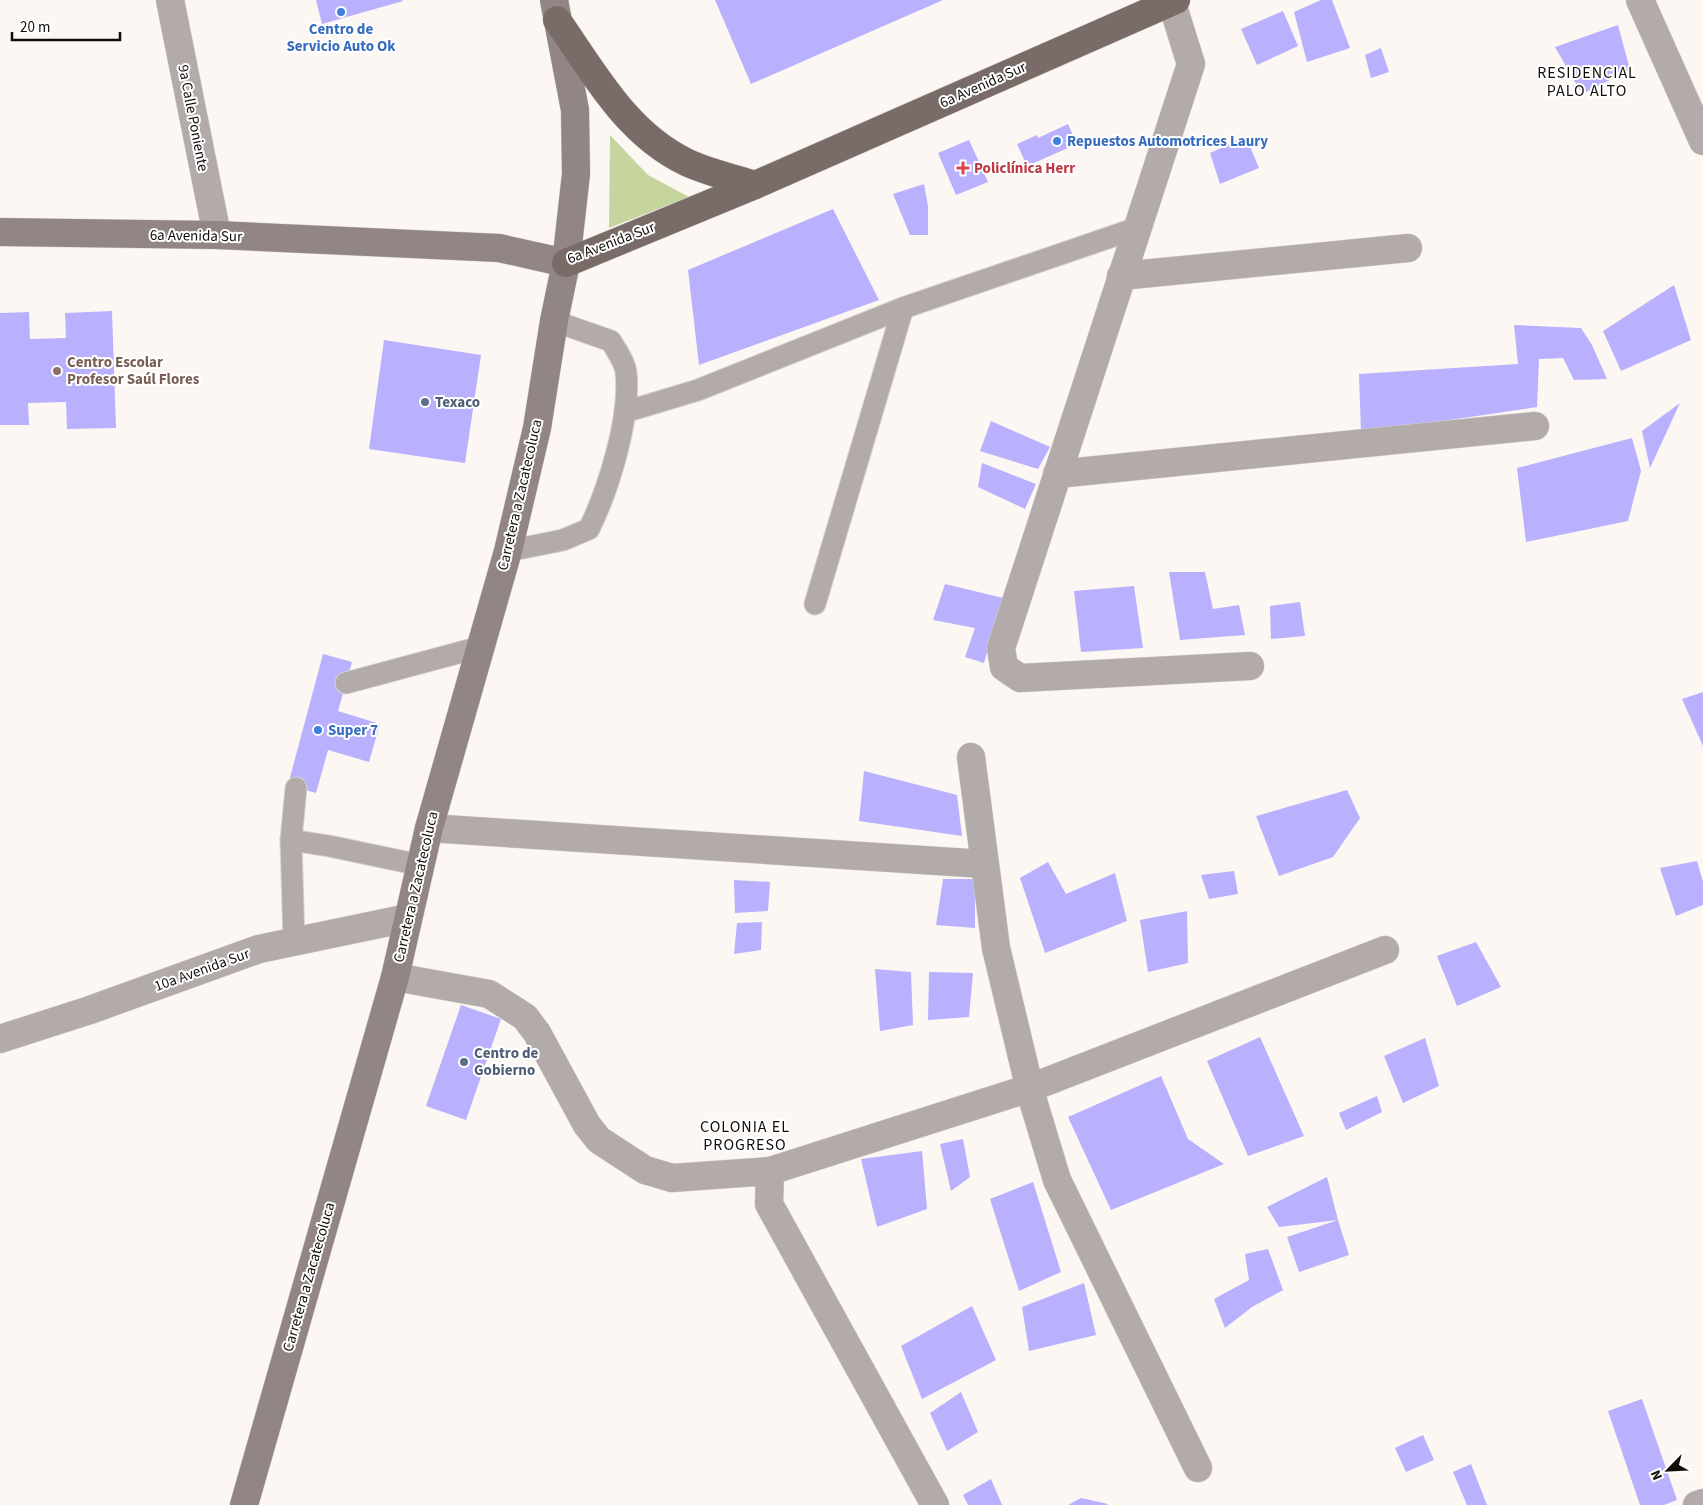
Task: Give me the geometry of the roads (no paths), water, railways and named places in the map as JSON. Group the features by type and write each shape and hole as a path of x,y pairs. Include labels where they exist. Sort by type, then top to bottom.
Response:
{"main road":[{"name":"6a Avenida Sur","path":"0,232 216,235 499,248 566,263 755,185 1173,1"},
{"path":"556,10 619,108 656,145 687,163 755,185"},
{"name":"Carretera a Zacatecoluca","path":"244,1505 395,978 429,828 508,551 537,428 554,321 566,263 576,174 575,110 556,10"}],"street":[{"name":"9a Calle Poniente","path":"170,0 216,235"},
{"path":"1640,0 1703,141"},
{"path":"1173,1 1191,64 1001,648 1004,667 1020,678 1250,666"},
{"path":"1121,276 1408,248"},
{"path":"1057,474 1535,426"},
{"path":"971,758 996,948 1030,1088 1057,1180 1198,1468"},
{"path":"429,828 984,864"},
{"name":"10a Avenida Sur","path":"0,1038 90,1010 259,949 408,918"},
{"path":"395,978 489,994 524,1017 537,1033 587,1124 599,1140 645,1170 672,1178 770,1171 1030,1088 1385,950"},
{"path":"770,1171 769,1204 936,1505"},
{"path":"1697,1505 1703,1503"}],"lane":[{"path":"626,412 698,390 903,308 1137,228"},
{"path":"814,604 903,308"},
{"path":"508,551 563,540 589,529 602,501 626,412 626,370 611,341 554,321"},
{"path":"346,683 480,647"},
{"path":"294,942 291,840 296,788"},
{"path":"291,840 420,865"}],"place":[{"name":"Centro de Servicio Auto Ok","path":"341,12"},
{"name":"Repuestos Automotrices Laury","path":"1057,141"},
{"name":"Policlínica Herr","path":"963,168"},
{"name":"Centro Escolar Profesor Saúl Flores","path":"57,371"},
{"name":"Texaco","path":"425,402"},
{"name":"Super 7","path":"318,730"},
{"name":"Centro de Gobierno","path":"464,1062"}],"district":[{"name":"RESIDENCIAL PALO ALTO","path":"1587,82"},
{"name":"COLONIA EL PROGRESO","path":"745,1136"}]}
